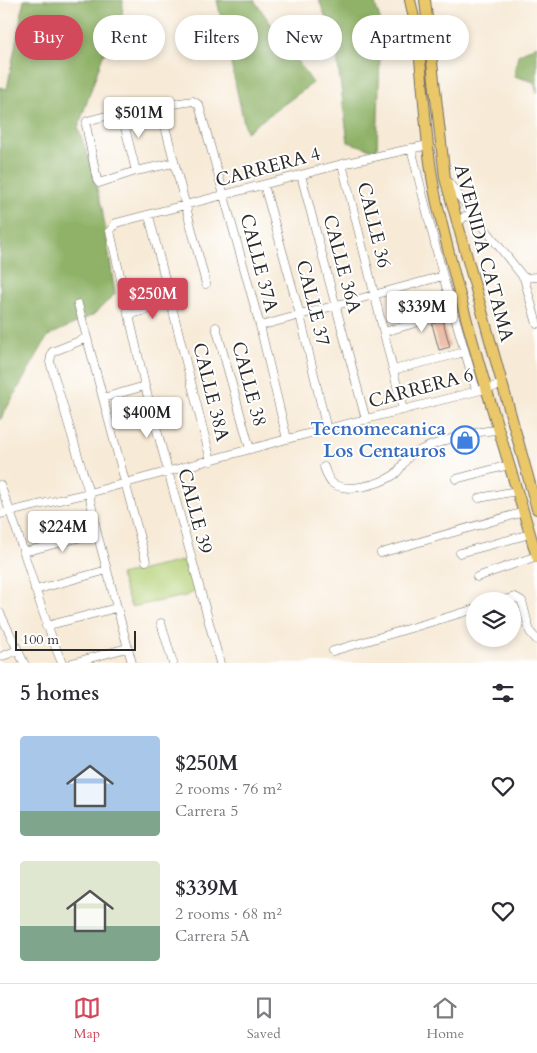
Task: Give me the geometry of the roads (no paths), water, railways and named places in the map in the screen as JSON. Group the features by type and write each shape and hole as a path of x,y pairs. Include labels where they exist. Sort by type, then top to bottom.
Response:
{"main road":[{"name":"AVENIDA CATAMA","path":"410,0 437,203 481,389 499,430 537,556"},
{"name":"AVENIDA CATAMA","path":"425,0 445,178 537,509"}],"street":[{"name":"CALLE 37A","path":"160,107 193,101 199,105 260,326 287,439"},
{"path":"173,163 136,171 99,183 87,121 121,112 160,107 173,163 206,284"},
{"path":"121,112 136,171"},
{"name":"CARRERA 4","path":"116,222 148,216 342,164 428,145"},
{"name":"AVENIDA CATAMA","path":"411,148 453,312 465,352 481,389"},
{"name":"CALLE 36","path":"342,164 403,410"},
{"name":"CALLE 36A","path":"301,175 366,420"},
{"path":"445,178 524,278 537,324"},
{"name":"CALLE 37","path":"264,185 300,315 327,430"},
{"name":"CALLE 38A","path":"148,216 211,460"},
{"path":"457,224 465,216 476,218"},
{"name":"CALLE 39","path":"116,222 112,226 110,236 128,314 167,471 220,663"},
{"path":"260,326 443,276"},
{"path":"524,278 537,277"},
{"path":"128,314 172,303"},
{"path":"78,304 146,560"},
{"path":"384,332 453,312"},
{"name":"CALLE 38","path":"216,327 250,449"},
{"path":"87,338 52,352 50,362 89,493 97,533 132,663"},
{"path":"393,370 465,352"},
{"name":"CARRERA 6","path":"0,514 89,493 287,439 501,385"},
{"path":"103,398 145,386"},
{"path":"324,467 330,482 338,487 366,486 394,475 404,460 422,450 482,431 499,430"},
{"path":"456,479 509,465"},
{"path":"0,485 11,512 46,626 62,663"},
{"path":"479,498 517,491"},
{"path":"381,553 524,512"},
{"path":"24,552 97,533"},
{"path":"460,553 530,534"},
{"path":"477,577 537,556"},
{"path":"34,590 107,570"},
{"path":"521,601 530,632 537,640"},
{"path":"46,626 116,608"},
{"path":"333,651 466,612"},
{"path":"0,613 24,663"},
{"path":"161,623 173,663"},
{"path":"72,663 127,648"},
{"path":"0,657 18,650"}],"place":[{"name":"Tecnomecanica Los Centauros","path":"465,440"}]}
